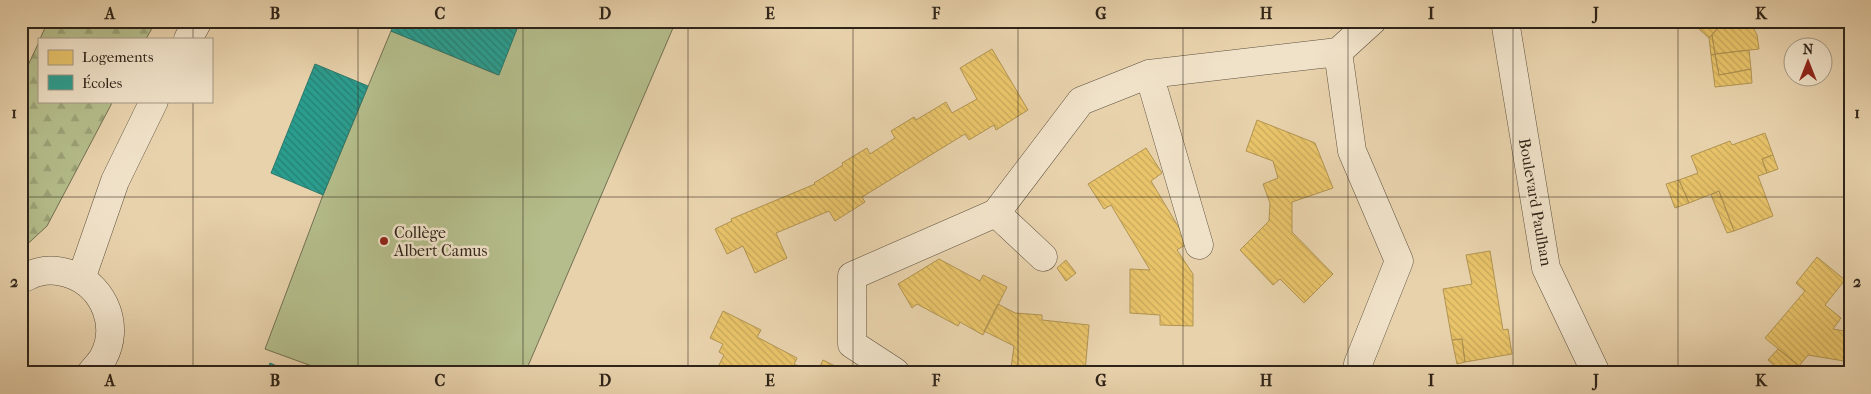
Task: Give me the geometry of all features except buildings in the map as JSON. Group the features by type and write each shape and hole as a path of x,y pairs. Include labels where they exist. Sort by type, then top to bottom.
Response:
{"street":[{"path":"189,38 198,21"},
{"path":"895,372 852,344 852,276 996,213 1081,101 1149,74 1338,52 1372,21"},
{"name":"Boulevard Paulhan","path":"1505,21 1546,268 1596,373"},
{"path":"1338,52 1352,152 1399,261 1358,364 1357,373"},
{"path":"1149,74 1199,245"},
{"path":"81,278 115,181 154,102"},
{"path":"996,213 1043,256"},
{"path":"21,279 40,272 61,271 81,278 95,290 106,305 110,323 109,341 103,358 91,373"}],"green space":[{"path":"48,21 156,21 147,38 40,38"},
{"path":"520,21 676,21 525,373 331,373 265,349 323,195 391,31 498,75"},
{"path":"38,44 38,102 112,102 47,226 21,250 21,80"}],"place":[{"name":"Collège Albert Camus","path":"384,241"}]}
